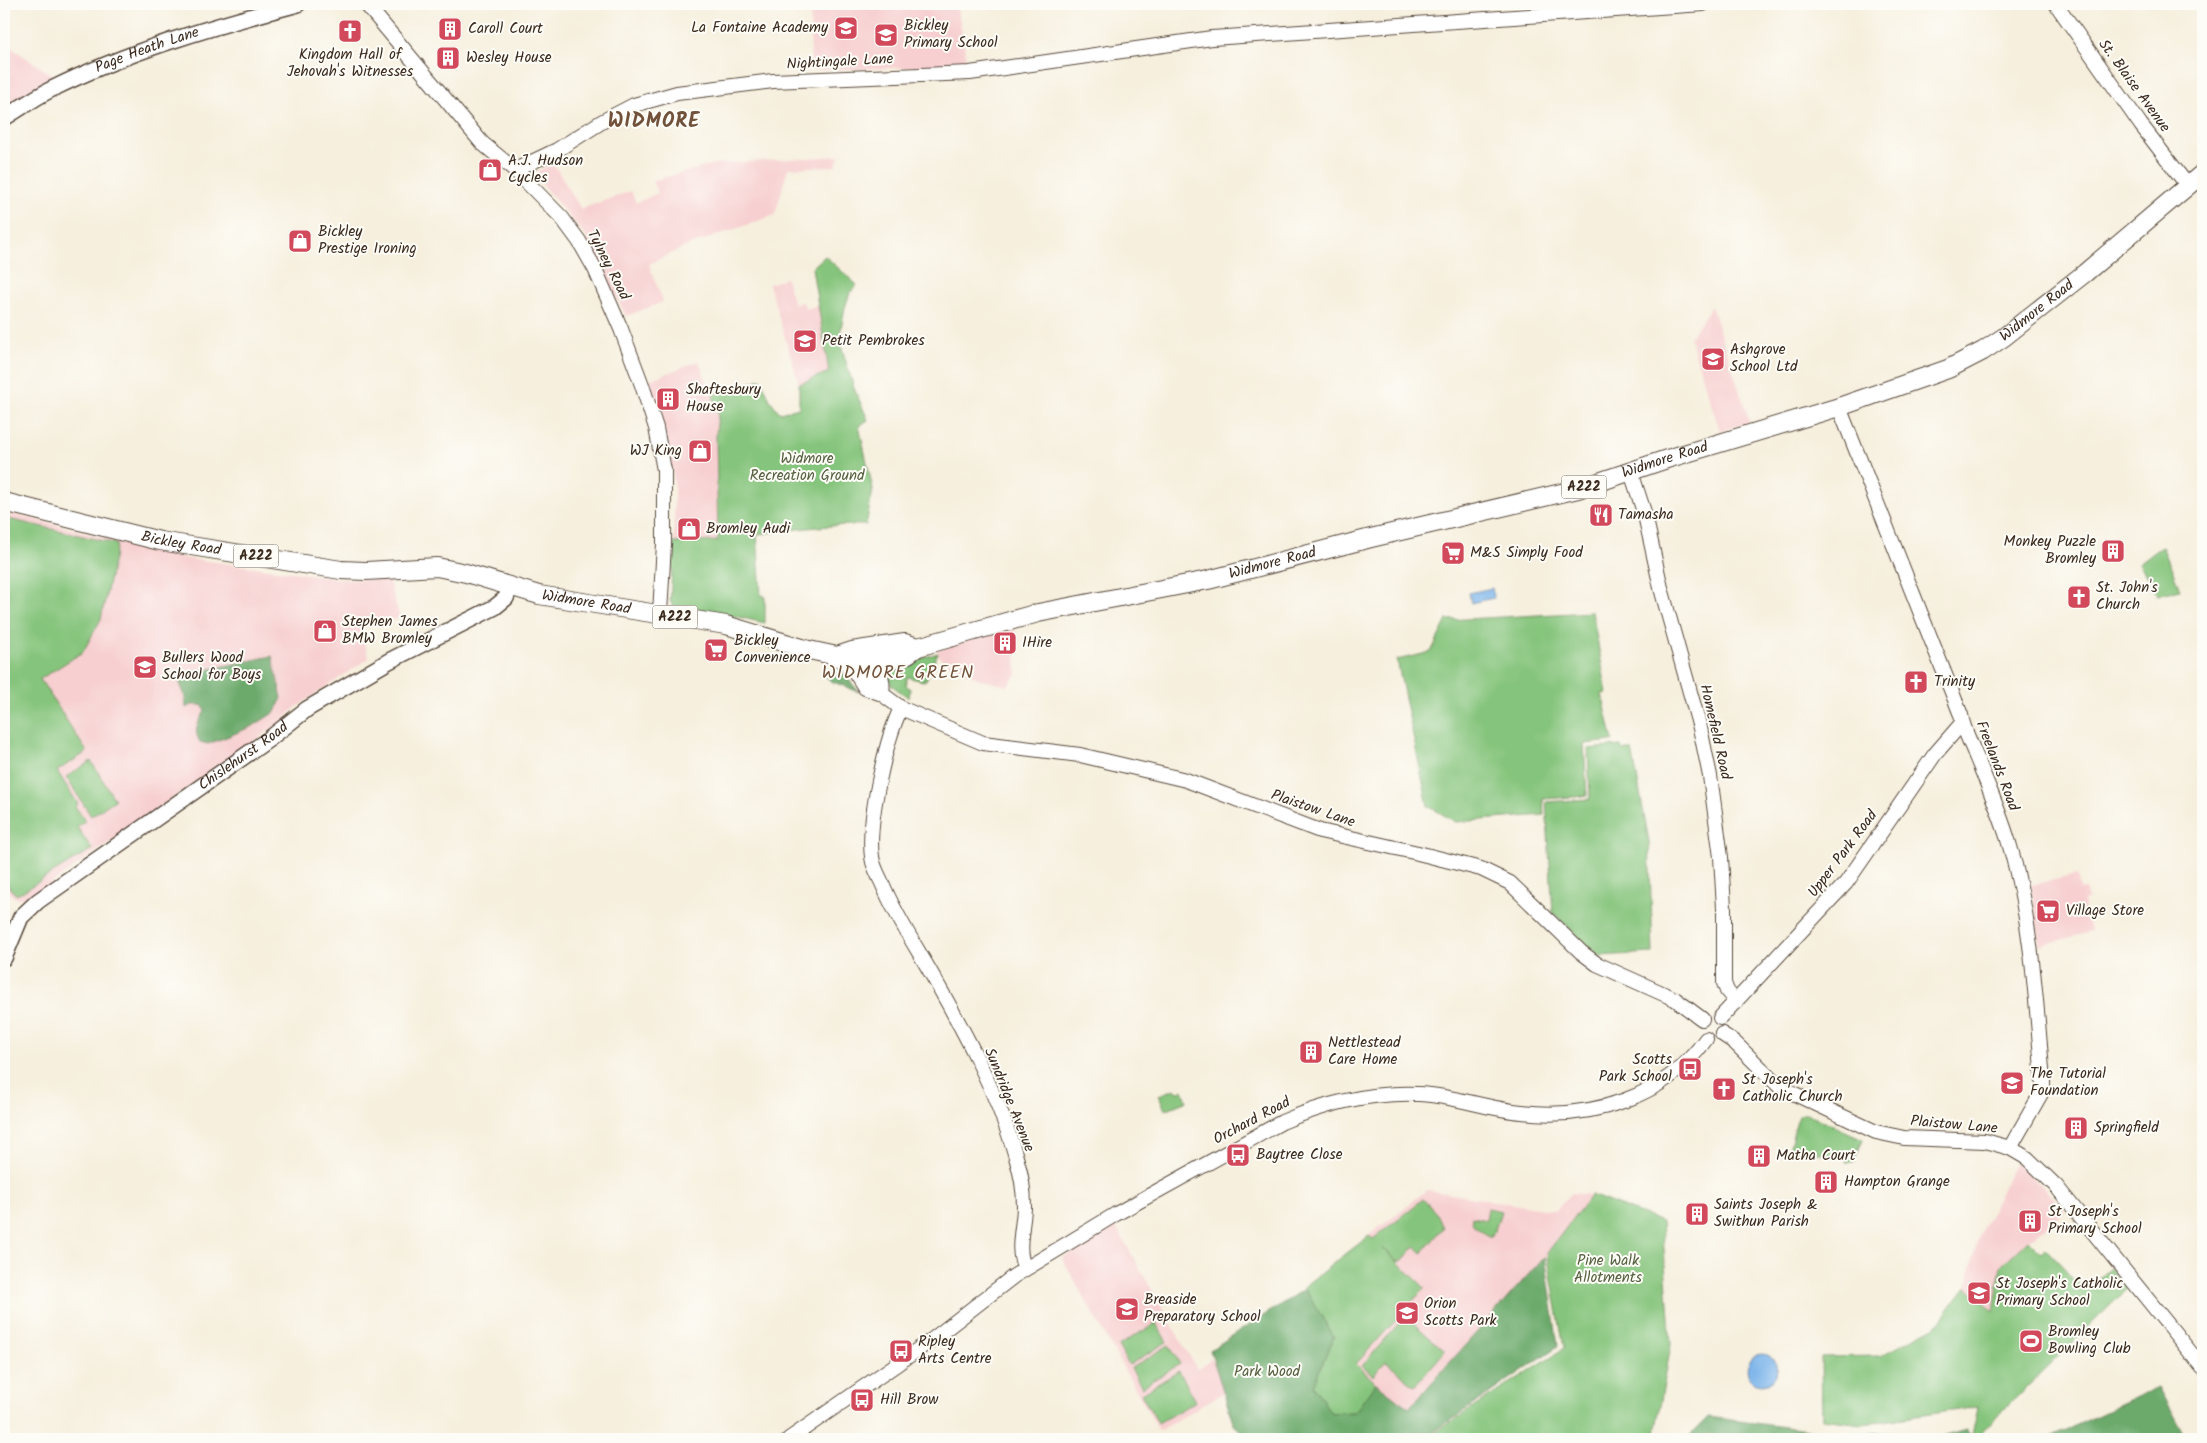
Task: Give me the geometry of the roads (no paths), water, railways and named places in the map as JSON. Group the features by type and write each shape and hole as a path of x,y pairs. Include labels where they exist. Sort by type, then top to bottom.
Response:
{"main road":[{"name":"Page Heath Lane","path":"4,118 67,82 133,56 211,27 298,4"},
{"name":"Widmore Road","path":"510,588 539,596 660,613 673,617 726,625 843,660 852,651 873,656 908,654 918,647 1038,613 1208,580 1371,538 1578,489 1839,407 1948,369 1983,351 2085,273 2203,173"},
{"name":"Bickley Road","path":"4,502 160,541 341,570 366,571 437,567 466,573 510,588"},
{"name":"Chislehurst Road","path":"4,958 21,917 38,901 269,739 307,708 389,661 495,607 506,598 510,588"}],"street":[{"name":"Tylney Road","path":"366,4 482,143 515,170 562,218 579,241 595,269 621,329 656,428 664,470 664,544 660,613"},
{"name":"Nightingale Lane","path":"515,170 557,150 603,121 634,105 677,94 773,81 970,73 1212,38 1703,4"},
{"name":"St. Blaise Avenue","path":"2056,4 2188,186"},
{"name":"Freelands Road","path":"1839,407 1908,579 2009,843 2020,885 2030,948 2042,1090 2010,1148"},
{"name":"Homefield Road","path":"1631,472 1645,515 1661,588 1700,728 1710,776 1722,874 1724,983 1727,991 1736,1002"},
{"path":"873,656 880,671 883,685 877,692"},
{"name":"Plaistow Lane","path":"843,660 865,688 877,692 901,708 983,743 1080,755 1186,780 1320,831 1426,855 1496,875 1510,883 1581,952 1597,964 1675,999 1702,1019"},
{"name":"Sundridge Avenue","path":"901,708 882,772 873,816 871,830 873,862 890,903 967,1040 1005,1124 1023,1185 1024,1206 1020,1258 1025,1268"},
{"name":"Upper Park Road","path":"1720,1018 1846,883 1935,754 1962,723"},
{"path":"1710,1015 1720,1018 1724,1024 1722,1034 1714,1040 1706,1039 1699,1029 1702,1019 1710,1015"},
{"name":"Plaistow Lane","path":"1722,1034 1734,1042 1780,1087 1876,1132 1904,1138 1985,1141 2010,1148 2032,1163 2056,1186 2203,1368"},
{"name":"Orchard Road","path":"1025,1268 1260,1133 1309,1110 1349,1099 1416,1094 1455,1098 1520,1112 1570,1114 1596,1110 1631,1099 1658,1084 1679,1068 1706,1039"},
{"path":"789,1439 933,1339 1000,1285 1025,1268"}],"water":[{"path":"1492,588 1494,598 1471,603 1469,593"},
{"path":"1762,1354 1773,1358 1777,1369 1773,1380 1762,1384 1751,1380 1747,1369 1751,1358"}],"place":[{"name":"La Fontaine Academy","path":"846,28"},
{"name":"Caroll Court","path":"450,29"},
{"name":"Kingdom Hall of Jehovah's Witnesses","path":"350,31"},
{"name":"Bickley Primary School","path":"886,35"},
{"name":"Wesley House","path":"448,58"},
{"name":"A.J. Hudson Cycles","path":"490,170"},
{"name":"Bickley Prestige Ironing","path":"300,241"},
{"name":"Petit Pembrokes","path":"805,341"},
{"name":"Ashgrove School Ltd","path":"1713,359"},
{"name":"Shaftesbury House","path":"668,399"},
{"name":"WJ King","path":"700,451"},
{"name":"Tamasha","path":"1601,515"},
{"name":"Bromley Audi","path":"689,529"},
{"name":"Monkey Puzzle Bromley","path":"2113,551"},
{"name":"M&S Simply Food","path":"1453,553"},
{"name":"St. John's Church","path":"2079,597"},
{"name":"Stephen James BMW Bromley","path":"325,631"},
{"name":"IHire","path":"1005,643"},
{"name":"Bickley Convenience","path":"716,650"},
{"name":"Bullers Wood School for Boys","path":"145,667"},
{"name":"Trinity","path":"1916,682"},
{"name":"Village Store","path":"2048,911"},
{"name":"Nettlestead Care Home","path":"1311,1052"},
{"name":"Scotts Park School","path":"1690,1069"},
{"name":"The Tutorial Foundation","path":"2012,1083"},
{"name":"St Joseph's Catholic Church","path":"1724,1089"},
{"name":"Springfield","path":"2076,1128"},
{"name":"Baytree Close","path":"1238,1155"},
{"name":"Matha Court","path":"1759,1156"},
{"name":"Hampton Grange","path":"1826,1182"},
{"name":"Saints Joseph & Swithun Parish","path":"1697,1214"},
{"name":"St Joseph's Primary School","path":"2030,1221"},
{"name":"St Joseph's Catholic Primary School","path":"1979,1293"},
{"name":"Breaside Preparatory School","path":"1127,1309"},
{"name":"Orion Scotts Park","path":"1407,1313"},
{"name":"Bromley Bowling Club","path":"2031,1341"},
{"name":"Ripley Arts Centre","path":"901,1351"},
{"name":"Hill Brow","path":"862,1400"}],"district":[{"name":"WIDMORE","path":"654,122"},
{"name":"WIDMORE GREEN","path":"898,673"}],"park label":[{"name":"Widmore Recreation Ground","path":"807,468"},
{"name":"Pine Walk Allotments","path":"1608,1270"},
{"name":"Park Wood","path":"1267,1372"}]}
